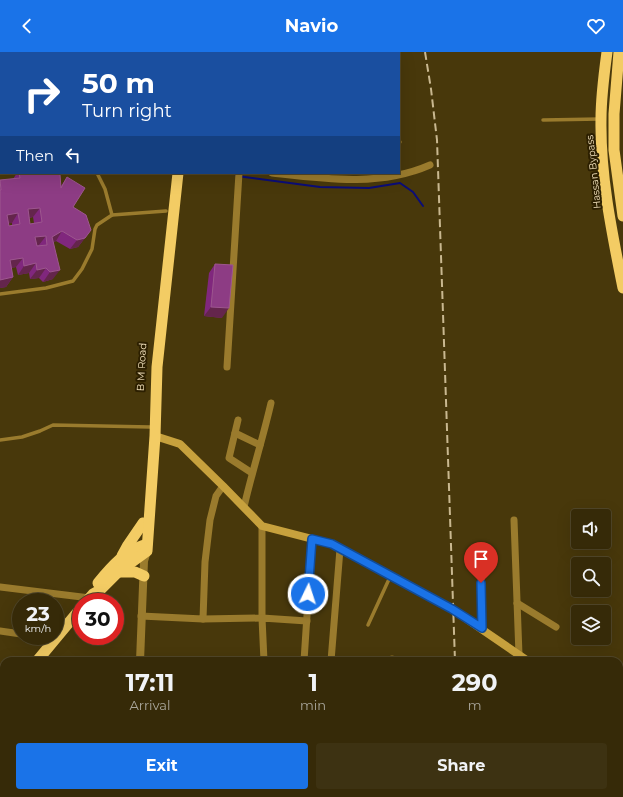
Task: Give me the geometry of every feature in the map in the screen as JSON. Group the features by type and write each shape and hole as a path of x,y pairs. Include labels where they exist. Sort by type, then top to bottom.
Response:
{"highway":[{"name":"Hassan Bypass","path":"607,52 601,119 602,148 607,200 623,288"},
{"path":"619,52 614,114 614,150 620,176 623,216"},
{"name":"B M Road","path":"144,551 152,497 152,359 170,174"},
{"name":"B M Road","path":"144,551 143,523 153,432 157,367 178,174"},
{"path":"92,593 112,566 122,557 128,545 143,523"},
{"path":"122,557 144,551"},
{"path":"95,593 144,551"},
{"path":"118,572 135,572 144,576"},
{"path":"64,629 72,619"},
{"path":"40,657 51,645"}],"main road":[{"path":"153,432 180,444 262,526 332,544 452,609 482,628 522,657"}],"street":[{"path":"400,174 408,173 430,165"},
{"path":"227,368 239,174"},
{"path":"281,174 337,180 395,174"},
{"path":"244,507 271,403"},
{"path":"238,420 228,458 252,473"},
{"path":"235,433 260,445"},
{"path":"203,619 205,562 210,520 216,496 223,486"},
{"path":"514,520 519,655"},
{"path":"262,526 262,618 264,657"},
{"path":"304,657 312,539"},
{"path":"331,657 340,549"},
{"name":"B M Road","path":"140,657 144,551"},
{"path":"481,552 482,628"},
{"path":"0,587 72,596"},
{"path":"517,603 556,627"},
{"path":"141,616 203,619 262,618 307,621"},
{"path":"0,631 12,633"}],"lane":[{"path":"543,120 601,119"},
{"path":"98,174 105,189 112,215"},
{"path":"0,294 46,288 73,281 82,270 92,249 95,228 112,215 166,212"},
{"path":"0,440 22,437 53,425 153,432"},
{"path":"368,625 390,576"}],"building":[{"path":"19,174 61,174 61,188 67,177 85,188 73,207 86,215 91,230 85,238 77,240 62,231 52,237 60,270 50,272 46,268 37,270 36,263 24,266 23,258 10,260 13,277 0,280 0,180 20,178","holes":["40,208 42,222 30,224 28,209","18,213 20,224 9,226 7,215","46,236 47,245 37,246 35,237"]},
{"path":"215,264 233,265 229,308 211,307"}],"waterway":[{"path":"235,174 237,176 320,187 369,188 400,183 413,192 423,206"}],"railway":[{"path":"425,52 437,140 455,657"}],"route":[{"path":"308,594 312,539 332,544 452,609 482,628 481,583"}]}
